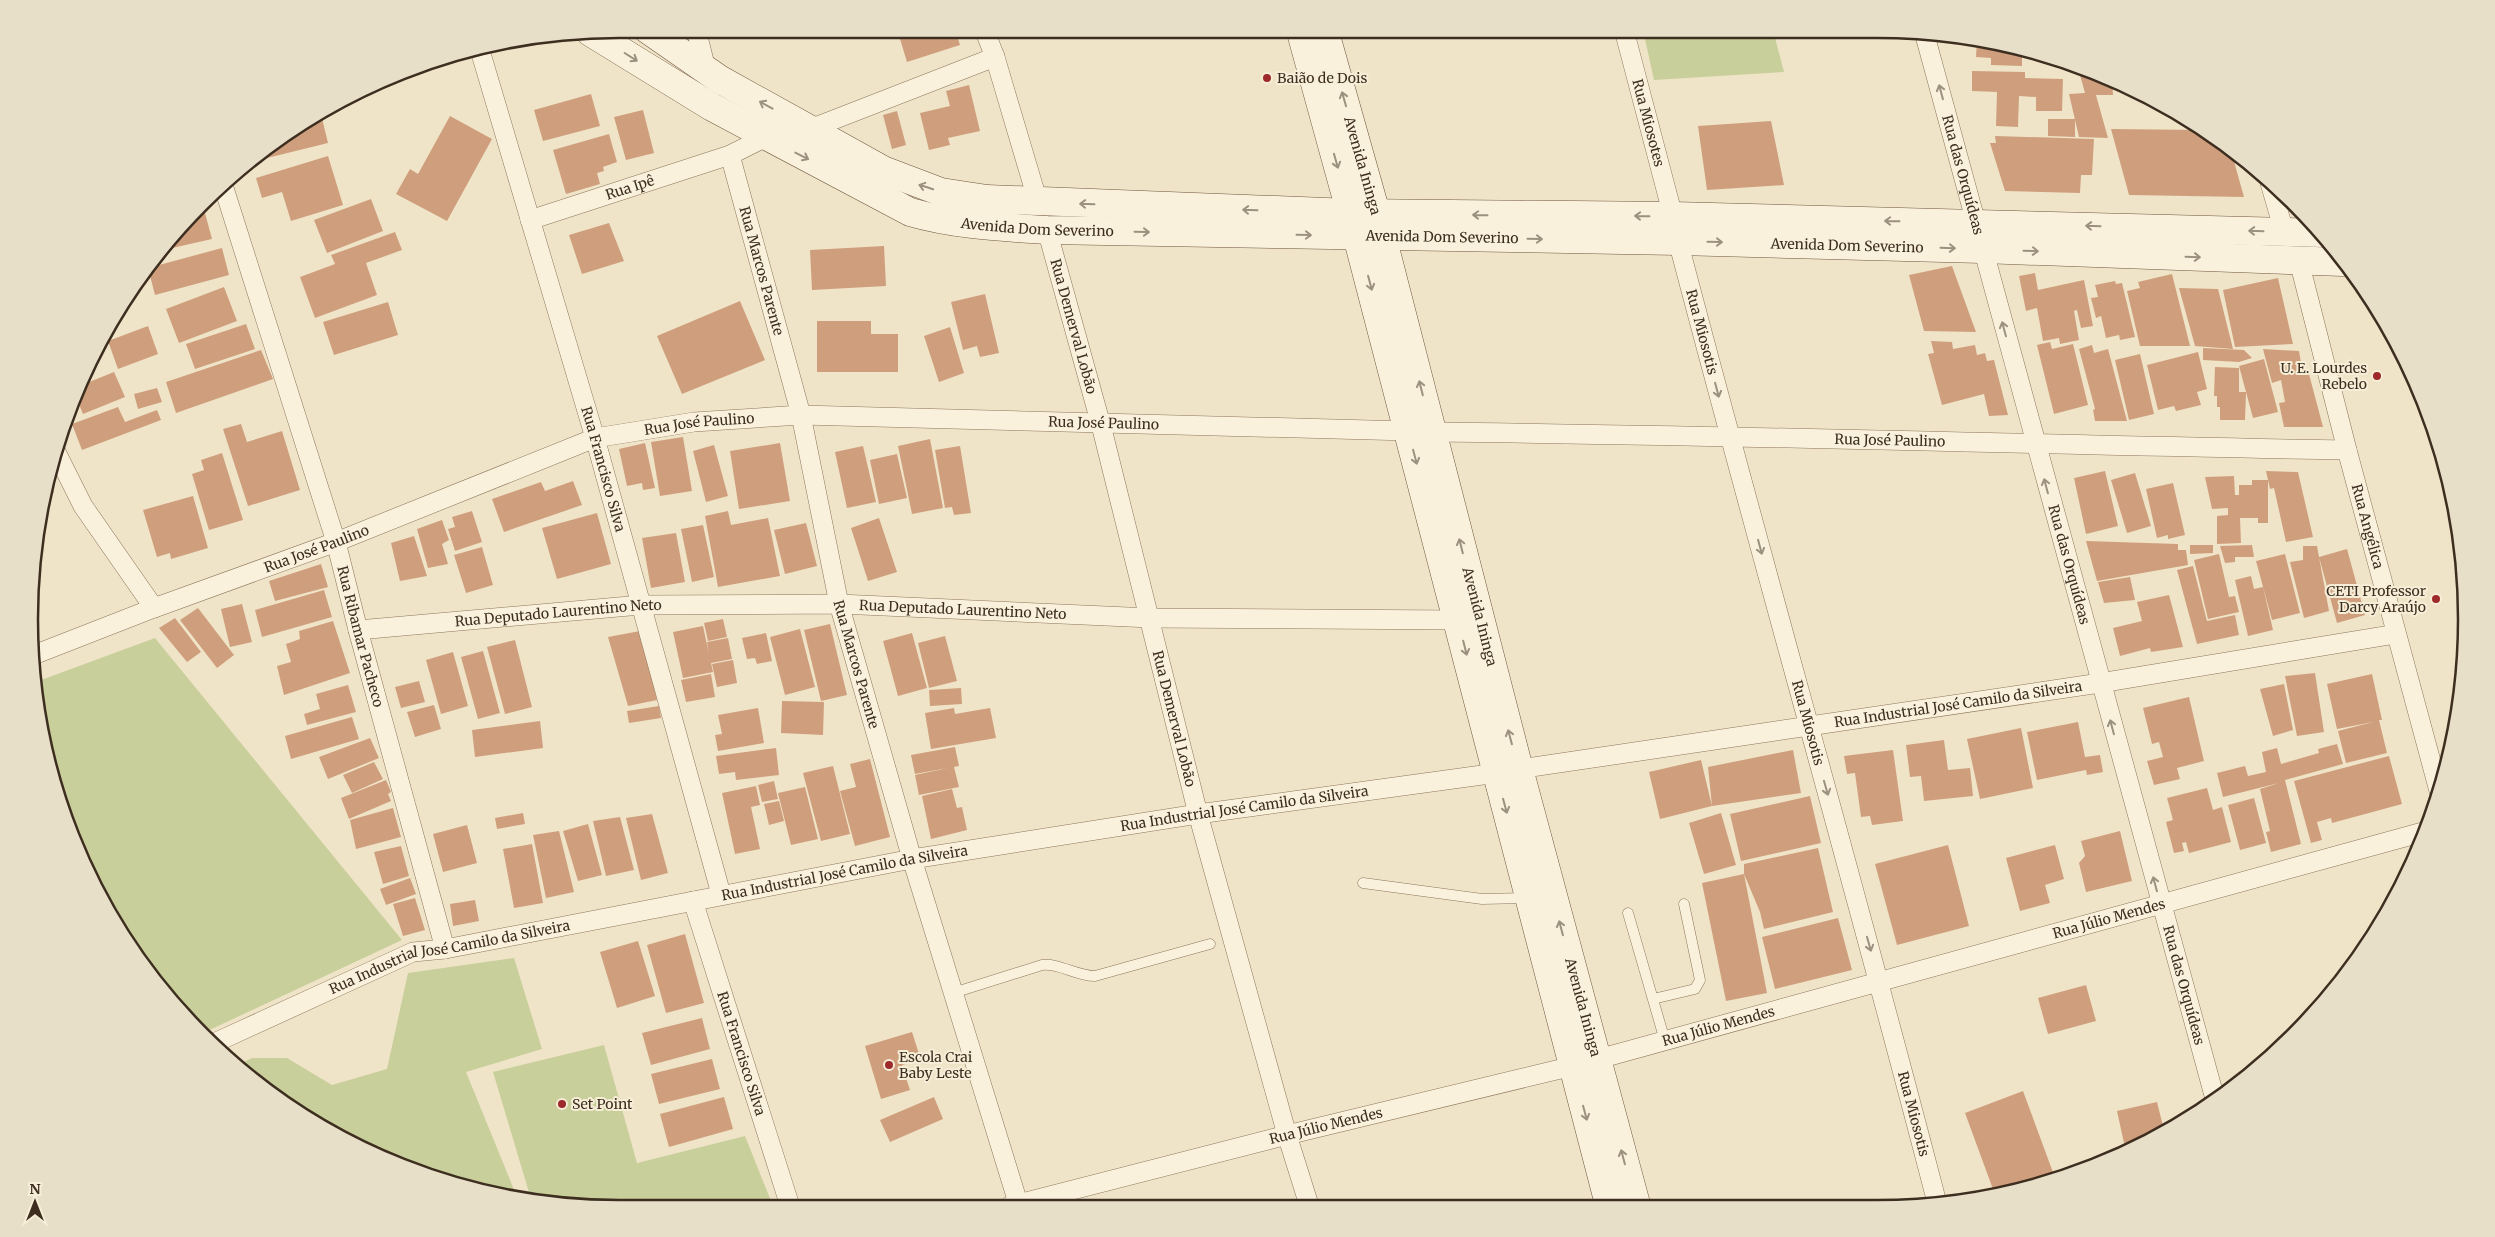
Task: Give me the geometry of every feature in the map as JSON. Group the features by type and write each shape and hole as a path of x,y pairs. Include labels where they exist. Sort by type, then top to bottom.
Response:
{"main road":[{"name":"Avenida Dom Severino","path":"600,38 712,108 910,212 942,221 972,225 1047,230 1366,225 1676,229 1979,236 2310,232"},
{"name":"Avenida Dom Severino","path":"660,38 706,70 883,170 941,192 987,199 1366,225"},
{"name":"Avenida Ininga","path":"1303,38 1366,225"},
{"name":"Avenida Ininga","path":"1326,38 1366,225 1584,1063 1608,1200"},
{"name":"Avenida Dom Severino","path":"1979,236 2299,262 2335,262"},
{"name":"Avenida Ininga","path":"1508,771 1529,898 1584,1063 1635,1200"}],"street":[{"path":"698,38 706,70"},
{"path":"988,38 995,57 1038,202"},
{"name":"Rua Miosotes","path":"1626,38 1676,229"},
{"name":"Rua das Orquídeas","path":"1926,40 2213,1092"},
{"name":"Rua Francisco Silva","path":"481,54 595,438 721,894"},
{"path":"810,128 995,57"},
{"path":"730,156 766,137"},
{"name":"Rua Ipê","path":"530,220 730,156"},
{"name":"Rua Marcos Parente","path":"730,156 801,416 839,604 912,859 1015,1200"},
{"name":"Rua Ribamar Pacheco","path":"225,191 336,542 358,630 445,949"},
{"path":"2274,195 2284,231"},
{"name":"Rua Miosotis","path":"1676,229 1729,435 1880,982 1935,1196"},
{"name":"Rua Demerval Lobão","path":"1047,230 1101,425 1151,618 1198,814 1287,1135 1307,1200"},
{"name":"Rua Angélica","path":"2299,262 2347,450 2435,778"},
{"name":"Rua José Paulino","path":"39,653 154,608 336,542 595,438 694,422 801,416 1101,425 1420,432 1729,435 2035,444 2347,450"},
{"path":"60,459 83,506 154,608"},
{"name":"Rua Deputado Laurentino Neto","path":"358,630 641,605 839,604 1151,618 1469,618"},
{"name":"Rua Industrial José Camilo da Silveira","path":"220,1040 413,952 445,949 721,894 912,859 1198,814 1508,771 2100,683 2396,634"},
{"name":"Rua Júlio Mendes","path":"1035,1200 1287,1135 1584,1063 2416,834"},
{"name":"Rua Francisco Silva","path":"693,901 788,1200"}],"lane":[{"path":"1363,883 1482,899 1529,898"},
{"path":"1653,999 1695,990 1699,985 1700,980 1684,904"},
{"path":"1628,913 1665,1040"},
{"path":"953,993 1042,965 1052,964 1077,974 1095,976 1210,944"}],"green space":[{"path":"1645,38 1775,38 1784,72 1654,80"},
{"path":"155,638 402,940 209,1030 182,1002 135,941 97,875 68,805 57,769 41,680"},
{"path":"514,958 542,1049 466,1072 514,1190 468,1180 432,1169 362,1140 296,1102 244,1062 252,1058 287,1058 332,1085 387,1069 408,973"},
{"name":"Set Point","path":"604,1045 637,1163 745,1136 771,1200 618,1200 529,1192 493,1072"}],"building":[{"path":"900,38 958,38 960,45 907,62"},
{"path":"1977,47 1990,49 2022,56 2022,66 1991,65 1991,58 1976,57"},
{"path":"1972,71 2025,72 2025,78 2063,79 2062,111 2036,111 2036,97 2019,96 2018,127 1996,126 1997,92 1972,91"},
{"path":"2080,75 2113,88 2113,95 2096,95 2108,138 2079,137 2069,94 2085,93"},
{"path":"969,85 980,131 948,138 950,145 929,150 920,113 950,106 946,91"},
{"path":"591,94 600,126 543,141 534,110"},
{"path":"643,110 654,153 626,160 614,117"},
{"path":"897,111 906,145 892,149 883,115"},
{"path":"450,116 492,139 447,221 396,194 410,169 418,174"},
{"path":"322,119 328,143 264,159"},
{"path":"2048,119 2075,119 2075,137 2048,136"},
{"path":"1771,121 1784,185 1707,190 1698,126"},
{"path":"2111,129 2191,130 2234,161 2244,197 2129,195"},
{"path":"609,134 617,162 603,167 604,171 597,173 600,184 566,194 553,150"},
{"path":"1995,136 2094,139 2092,175 2081,175 2080,193 2005,191 1990,143 1996,143"},
{"path":"328,156 343,205 291,221 282,192 262,198 256,178"},
{"path":"371,199 383,231 327,253 314,220"},
{"path":"205,213 212,239 171,248 182,235"},
{"path":"609,223 624,261 582,274 569,235"},
{"path":"395,232 402,250 366,263 377,295 315,318 300,277 335,264 331,255"},
{"path":"884,246 886,286 812,290 810,250"},
{"path":"222,248 229,275 155,295 150,276 158,265"},
{"path":"1952,266 1976,332 1924,331 1909,275"},
{"path":"2035,273 2038,290 2084,280 2093,326 2081,328 2077,310 2074,311 2079,340 2060,344 2059,338 2043,341 2037,308 2026,311 2019,276"},
{"path":"2172,274 2190,346 2140,346 2127,291 2140,288 2138,282"},
{"path":"2278,278 2293,344 2235,347 2223,290"},
{"path":"2115,281 2116,284 2122,283 2135,337 2120,340 2119,335 2106,338 2101,316 2096,318 2091,298 2098,297 2095,285"},
{"path":"224,287 237,321 179,343 166,309"},
{"path":"2179,288 2218,289 2233,349 2195,346"},
{"path":"985,294 999,353 980,357 977,346 963,350 951,302"},
{"path":"740,301 765,360 682,394 657,336"},
{"path":"388,302 398,335 334,355 323,322"},
{"path":"817,321 871,321 871,334 898,334 898,372 817,372"},
{"path":"246,324 255,349 195,369 186,344"},
{"path":"148,326 158,354 118,369 108,341"},
{"path":"950,327 964,373 939,382 924,336"},
{"path":"1931,341 1952,342 1953,349 1975,345 1977,355 1985,353 1987,361 1994,360 2008,415 1989,416 1984,394 1942,405 1928,354 1934,353"},
{"path":"2050,342 2052,349 2073,344 2088,405 2054,414 2037,345"},
{"path":"2092,345 2094,353 2108,349 2127,421 2095,421 2093,410 2095,409 2079,349"},
{"path":"2203,348 2244,350 2252,358 2239,362 2203,360"},
{"path":"2263,349 2299,351 2303,375 2309,374 2323,427 2284,427 2279,403 2285,402 2281,380 2272,383"},
{"path":"261,350 273,379 176,413 166,382"},
{"path":"2198,352 2207,389 2197,392 2201,405 2176,411 2174,406 2158,410 2147,365"},
{"path":"2140,354 2154,414 2129,420 2115,360"},
{"path":"2264,359 2278,412 2253,418 2239,366"},
{"path":"2215,367 2239,368 2239,392 2246,392 2245,420 2220,420 2220,407 2217,407 2217,396 2214,396"},
{"path":"114,372 125,397 83,414 79,404 88,383"},
{"path":"157,388 162,402 138,409 134,394"},
{"path":"118,407 125,422 157,410 161,420 82,450 72,424"},
{"path":"241,424 247,442 282,431 300,490 248,506 223,429"},
{"path":"683,437 692,491 660,496 651,442"},
{"path":"930,439 943,508 912,514 898,446"},
{"path":"645,443 655,488 643,490 642,483 627,486 619,449"},
{"path":"780,443 790,501 739,509 730,451"},
{"path":"714,445 728,496 706,502 693,451"},
{"path":"863,446 876,502 847,508 835,452"},
{"path":"960,446 971,513 954,515 952,507 945,508 935,450"},
{"path":"222,453 243,520 209,530 192,474 204,470 201,460"},
{"path":"897,454 907,498 879,504 870,460"},
{"path":"2105,471 2118,526 2086,534 2074,478"},
{"path":"2266,471 2298,472 2313,537 2286,542 2274,488 2270,489"},
{"path":"2135,473 2151,526 2127,533 2111,480"},
{"path":"2234,476 2235,495 2239,495 2239,485 2252,485 2252,480 2268,480 2268,523 2258,523 2258,518 2240,518 2241,543 2217,544 2217,516 2228,515 2228,508 2212,509 2205,477"},
{"path":"573,481 582,505 504,532 492,499 541,482 545,491"},
{"path":"2173,483 2185,535 2168,539 2168,535 2157,538 2146,489"},
{"path":"193,496 208,548 171,559 170,553 157,557 143,510"},
{"path":"472,511 482,542 455,551 448,529 455,527 452,517"},
{"path":"728,511 731,525 768,518 780,576 718,587 705,516"},
{"path":"597,513 611,564 557,579 542,528"},
{"path":"879,518 897,572 868,581 851,528"},
{"path":"442,520 449,540 442,544 448,564 428,568 417,529"},
{"path":"806,523 817,566 785,574 774,530"},
{"path":"703,525 714,577 692,582 681,529"},
{"path":"676,533 685,582 651,588 642,538"},
{"path":"414,536 427,576 400,581 391,543"},
{"path":"2086,541 2178,544 2178,550 2186,550 2188,565 2097,581"},
{"path":"2190,545 2213,545 2213,553 2190,554"},
{"path":"2252,545 2254,557 2235,557 2235,562 2225,563 2220,546"},
{"path":"2303,546 2317,546 2329,611 2304,618 2290,562 2303,560"},
{"path":"482,547 493,585 466,593 454,555"},
{"path":"2347,549 2365,615 2337,623 2319,557"},
{"path":"2219,554 2229,597 2235,596 2239,612 2208,619 2194,560"},
{"path":"2285,554 2300,613 2272,620 2256,561"},
{"path":"321,564 328,587 275,601 269,581"},
{"path":"2193,566 2207,621 2235,615 2239,635 2197,644 2177,570"},
{"path":"2251,576 2254,589 2263,587 2273,630 2248,636 2235,580"},
{"path":"2130,577 2135,600 2104,603 2098,582"},
{"path":"324,590 332,617 262,637 255,610"},
{"path":"2169,595 2183,647 2151,652 2150,648 2120,656 2113,628 2142,621 2137,602"},
{"path":"242,604 252,642 230,647 221,609"},
{"path":"198,608 234,655 217,668 180,620"},
{"path":"175,618 201,652 187,662 159,628"},
{"path":"723,619 727,637 708,641 704,623"},
{"path":"333,621 350,673 284,695 277,666 291,662 286,644 300,639 299,631"},
{"path":"830,624 847,695 821,701 804,630"},
{"path":"703,626 709,654 707,642 728,638 732,659 711,663 713,672 683,678 673,632"},
{"path":"800,629 815,687 785,695 770,637"},
{"path":"640,631 657,700 628,706 608,637"},
{"path":"766,633 772,661 757,664 755,658 747,659 742,638"},
{"path":"912,633 927,688 898,696 883,641"},
{"path":"945,636 957,681 929,688 918,643"},
{"path":"515,640 532,707 505,714 487,647"},
{"path":"483,651 500,713 478,719 461,657"},
{"path":"453,652 468,706 441,714 426,660"},
{"path":"733,660 737,683 717,687 712,664"},
{"path":"2315,673 2324,732 2297,736 2285,676"},
{"path":"711,674 715,697 686,702 681,680"},
{"path":"2372,674 2382,720 2379,720 2387,753 2346,763 2338,731 2373,722 2337,729 2327,684"},
{"path":"419,681 425,702 401,708 395,687"},
{"path":"2284,684 2293,730 2273,736 2260,689"},
{"path":"348,685 356,712 307,725 304,714 320,709 316,694"},
{"path":"961,688 962,704 930,706 929,690"},
{"path":"2189,697 2204,761 2177,768 2180,779 2154,785 2147,761 2163,757 2159,742 2152,744 2143,708"},
{"path":"782,701 824,702 823,735 781,733"},
{"path":"434,705 441,729 415,737 407,712"},
{"path":"659,706 661,718 629,723 627,711"},
{"path":"758,708 764,743 718,751 715,735 722,734 718,715"},
{"path":"954,708 955,714 990,708 996,738 931,749 925,713"},
{"path":"352,717 359,739 291,759 285,736"},
{"path":"540,721 543,748 475,757 472,730"},
{"path":"2078,722 2085,757 2100,755 2103,772 2087,775 2086,770 2037,780 2027,732"},
{"path":"2021,728 2033,788 1980,799 1967,739"},
{"path":"370,738 379,758 328,779 319,757"},
{"path":"1944,740 1948,770 1970,768 1973,796 1924,801 1921,776 1910,777 1906,745"},
{"path":"2337,744 2343,764 2285,780 2301,844 2271,852 2266,832 2270,831 2260,789 2279,783 2223,797 2217,773 2245,766 2248,776 2266,772 2262,752 2277,748 2281,764 2319,753 2318,749"},
{"path":"955,747 959,766 954,767 959,787 919,795 915,775 948,768 915,774 911,755"},
{"path":"776,748 779,775 736,780 735,772 719,774 716,756"},
{"path":"1793,750 1801,793 1712,806 1708,767"},
{"path":"1893,750 1903,821 1872,825 1870,816 1861,817 1855,773 1847,774 1844,756"},
{"path":"2389,756 2402,804 2332,823 2331,818 2317,822 2322,840 2311,843 2294,781"},
{"path":"870,759 890,837 855,846 840,791 856,787 850,764"},
{"path":"1701,760 1712,806 1660,819 1649,772"},
{"path":"374,762 383,779 352,793 343,775"},
{"path":"833,766 850,834 821,841 803,773"},
{"path":"386,780 391,792 388,794 391,801 349,819 341,798"},
{"path":"774,781 778,799 762,802 758,785"},
{"path":"756,786 760,805 751,807 760,849 735,854 722,793"},
{"path":"805,787 818,839 791,845 778,793"},
{"path":"2207,788 2213,810 2222,807 2231,842 2189,853 2186,842 2182,843 2184,851 2174,853 2166,822 2173,820 2167,798"},
{"path":"952,789 957,808 962,807 967,830 931,839 922,796"},
{"path":"1810,796 1821,843 1741,861 1730,814"},
{"path":"2254,798 2266,843 2240,850 2228,805"},
{"path":"779,801 784,821 769,825 764,804"},
{"path":"393,808 401,837 356,849 350,820"},
{"path":"523,813 525,824 497,829 495,818"},
{"path":"1721,813 1736,865 1704,874 1689,823"},
{"path":"652,814 668,873 641,880 626,818"},
{"path":"620,817 634,870 606,876 593,821"},
{"path":"588,824 602,875 578,881 563,831"},
{"path":"467,825 477,863 443,872 433,834"},
{"path":"559,831 574,892 546,898 533,835"},
{"path":"2120,831 2132,881 2086,892 2079,863 2085,856 2081,841"},
{"path":"532,844 543,903 514,908 503,849"},
{"path":"1948,845 1969,926 1897,945 1875,864"},
{"path":"2055,845 2064,879 2045,885 2050,903 2020,911 2006,858"},
{"path":"401,846 409,876 383,884 374,852"},
{"path":"1818,848 1833,912 1764,929 1760,912 1744,874 1744,864"},
{"path":"1744,874 1767,993 1726,1001 1702,883"},
{"path":"410,878 416,894 386,905 380,889"},
{"path":"415,898 425,930 403,936 393,904"},
{"path":"475,900 479,921 453,926 450,904"},
{"path":"1838,918 1852,970 1775,989 1762,937"},
{"path":"685,934 704,1003 666,1013 647,945"},
{"path":"638,941 655,996 617,1008 600,952"},
{"path":"2086,985 2096,1021 2048,1034 2038,998"},
{"path":"702,1018 710,1049 651,1065 642,1033"},
{"path":"912,1032 921,1060 902,1065 910,1090 881,1099 865,1046"},
{"path":"712,1059 720,1089 659,1104 651,1074"},
{"path":"2023,1091 2053,1172 1992,1187 1965,1113"},
{"path":"724,1097 733,1129 669,1147 660,1114"},
{"path":"934,1097 943,1119 890,1142 880,1120"},
{"path":"2157,1102 2163,1124 2124,1143 2117,1111"}],"place":[{"name":"Baião de Dois","path":"1267,78"},
{"name":"U. E. Lourdes Rebelo","path":"2377,376"},
{"name":"CETI Professor Darcy Araújo","path":"2436,599"},
{"name":"Escola Crai Baby Leste","path":"889,1065"},
{"name":"Set Point","path":"562,1104"}]}
